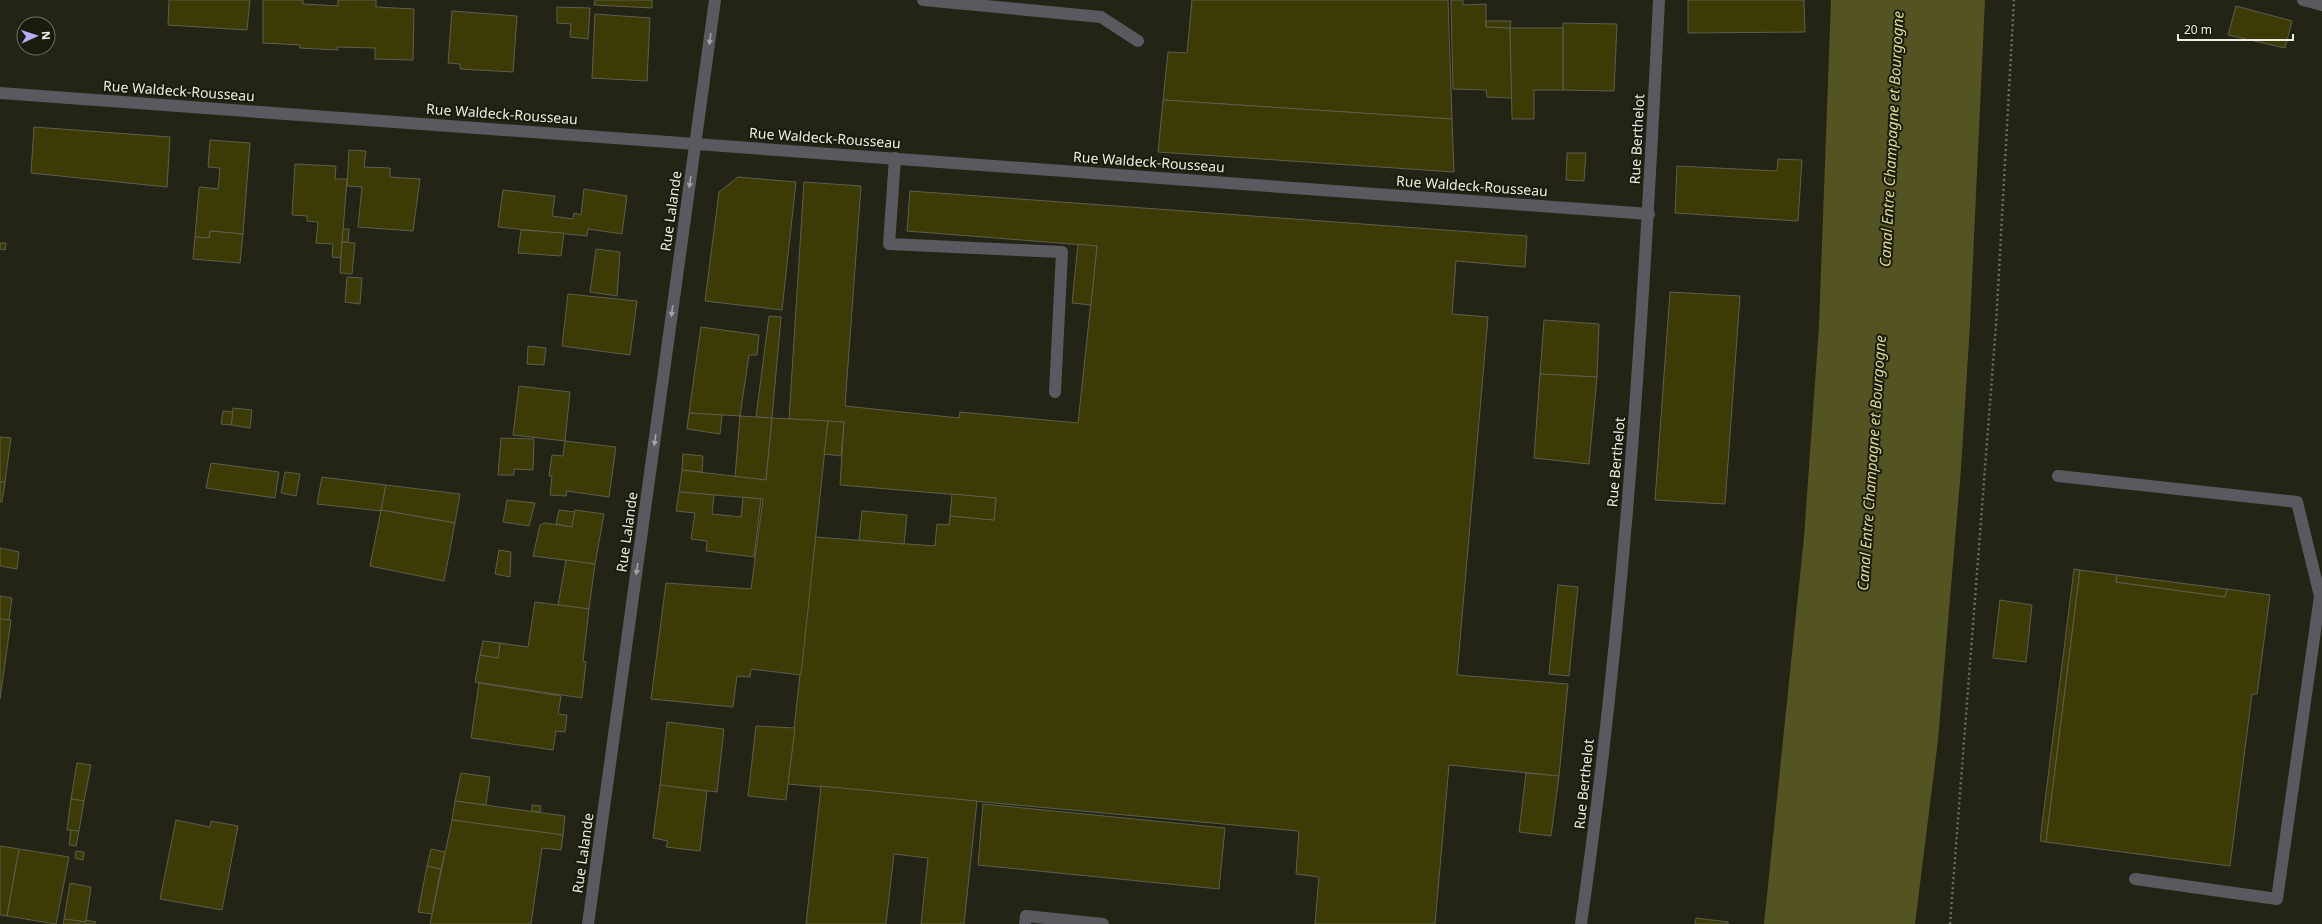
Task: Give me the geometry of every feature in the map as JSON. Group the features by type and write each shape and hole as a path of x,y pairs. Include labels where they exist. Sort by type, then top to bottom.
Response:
{"street":[{"name":"Rue Lalande","path":"588,924 715,0"},
{"path":"923,0 1101,17 1138,41"},
{"name":"Rue Berthelot","path":"1581,924 1594,834 1632,461 1648,214 1659,0"},
{"path":"2303,0 2322,5"},
{"name":"Rue Waldeck-Rousseau","path":"0,93 1648,214"},
{"path":"895,158 889,244 1062,252 1055,392"},
{"path":"2058,476 2298,502 2321,596 2277,899 2135,879"},
{"path":"1025,924 1026,916 1103,924"}],"path":[{"path":"1950,924 1996,325 2014,0"}],"water":[{"name":"Canal Entre Champagne et Bourgogne","path":"1831,0 1985,0 1970,324 1961,469 1938,740 1915,924 1764,924 1804,537 1819,326"}],"building":[{"path":"169,0 250,0 247,30 168,25"},
{"path":"263,0 303,0 303,4 338,6 338,0 376,0 376,7 414,9 413,60 375,59 375,48 337,47 338,50 300,48 300,45 263,43"},
{"path":"595,0 652,0 652,8 594,5"},
{"path":"1192,0 1448,0 1452,119 1163,100 1168,52 1187,53"},
{"path":"1451,0 1463,0 1463,5 1486,4 1486,27 1510,28 1512,98 1487,97 1486,90 1453,89"},
{"path":"1688,0 1804,0 1805,32 1688,33"},
{"path":"2236,6 2292,21 2285,48 2228,35"},
{"path":"557,7 590,8 588,39 570,37 571,24 557,23"},
{"path":"452,11 517,16 513,72 460,69 460,64 448,63"},
{"path":"595,14 650,18 647,81 592,78"},
{"path":"1486,21 1511,21 1510,28 1486,27"},
{"path":"1563,23 1617,24 1614,91 1563,90"},
{"path":"1510,28 1563,28 1563,90 1534,90 1534,119 1512,119"},
{"path":"1163,100 1452,119 1454,172 1158,152"},
{"path":"34,127 170,137 167,187 31,173"},
{"path":"210,140 250,143 243,234 210,231 209,238 195,237 199,189 200,187 218,189 220,168 208,167"},
{"path":"349,150 366,151 364,167 390,168 390,177 420,179 413,231 358,227 362,187 347,186"},
{"path":"1567,153 1586,153 1584,181 1566,180"},
{"path":"1778,159 1802,160 1798,221 1675,213 1677,166 1777,171"},
{"path":"295,164 336,166 335,179 347,179 341,258 332,257 333,244 316,243 318,222 307,221 307,216 292,215"},
{"path":"738,177 796,182 782,310 705,301 719,192"},
{"path":"804,182 861,186 845,406 959,418 960,412 1078,423 1097,246 907,231 910,191 1527,236 1525,267 1456,261 1452,314 1488,317 1457,675 1568,684 1559,776 1449,765 1435,924 1315,924 1319,877 1296,874 1299,831 788,784 815,537 935,546 937,524 949,525 950,516 994,520 996,498 840,485 844,422 789,419"},
{"path":"584,189 627,196 622,234 588,229 587,236 498,227 503,190 555,196 552,216 573,219 574,213 581,215"},
{"path":"343,229 349,229 348,242 342,242"},
{"path":"521,230 564,233 561,256 518,253"},
{"path":"210,231 243,234 240,263 193,259 195,237 209,238"},
{"path":"342,242 355,243 352,274 340,273"},
{"path":"0,243 6,243 5,250 0,249"},
{"path":"1078,244 1097,246 1091,305 1072,303"},
{"path":"596,249 620,252 617,296 590,292"},
{"path":"347,277 362,278 360,304 345,302"},
{"path":"1670,292 1740,296 1725,504 1655,500"},
{"path":"568,294 637,301 630,355 562,346"},
{"path":"769,316 781,317 772,418 756,417"},
{"path":"1544,320 1599,324 1597,377 1540,374"},
{"path":"701,327 759,335 757,355 749,355 740,416 689,413"},
{"path":"528,346 546,348 544,365 527,364"},
{"path":"1540,374 1597,377 1589,464 1534,458"},
{"path":"519,386 570,392 565,441 513,435"},
{"path":"233,408 252,410 250,428 231,425"},
{"path":"223,411 233,412 231,425 221,424"},
{"path":"689,413 722,415 720,434 687,429"},
{"path":"740,416 772,418 766,480 735,477"},
{"path":"772,418 828,421 801,675 751,669 750,677 737,676 733,707 651,699 666,583 751,589 763,499 679,492 682,470 766,480"},
{"path":"828,421 844,422 841,456 824,454"},
{"path":"0,437 11,438 5,482 0,482"},
{"path":"501,438 534,439 533,470 514,469 514,475 498,475"},
{"path":"565,441 616,447 609,497 567,491 566,496 550,495 552,476 549,476 552,455 563,456"},
{"path":"683,454 703,456 702,472 682,470"},
{"path":"211,463 279,472 275,498 206,488"},
{"path":"285,472 300,474 296,496 281,493"},
{"path":"322,477 386,485 381,511 317,504"},
{"path":"0,482 5,482 2,502 0,502"},
{"path":"386,485 460,494 455,523 381,510"},
{"path":"679,492 714,495 712,514 741,517 743,497 761,499 754,557 706,551 707,541 691,539 695,513 676,511"},
{"path":"952,494 996,498 994,520 950,516"},
{"path":"507,500 535,503 529,526 503,522"},
{"path":"381,510 455,523 444,581 370,566"},
{"path":"559,510 575,512 572,527 556,524"},
{"path":"575,510 604,514 595,564 533,556 540,525 545,523 572,527"},
{"path":"862,511 907,515 904,544 859,540"},
{"path":"0,548 19,552 17,569 0,566"},
{"path":"499,550 511,552 510,577 495,574"},
{"path":"566,560 595,564 589,609 558,605"},
{"path":"2074,569 2080,570 2046,842 2040,841"},
{"path":"2080,570 2117,575 2116,582 2225,597 2227,589 2270,595 2257,694 2252,694 2230,866 2046,842"},
{"path":"2117,575 2227,589 2225,597 2116,582"},
{"path":"1558,585 1578,587 1569,676 1549,674"},
{"path":"0,596 12,598 9,620 0,619"},
{"path":"2000,600 2032,605 2026,662 1993,658"},
{"path":"535,602 589,609 583,661 586,662 582,698 475,682 480,655 498,658 500,643 528,647"},
{"path":"0,619 11,620 0,699"},
{"path":"483,641 500,643 498,658 480,655"},
{"path":"479,683 561,696 558,714 567,715 565,732 556,731 553,750 471,738"},
{"path":"667,722 724,729 717,792 660,785"},
{"path":"756,726 795,728 786,800 748,796"},
{"path":"77,763 91,765 84,801 71,799"},
{"path":"461,773 490,777 486,805 455,801"},
{"path":"1526,773 1559,776 1551,836 1519,832"},
{"path":"660,785 707,791 700,851 666,847 668,841 653,838"},
{"path":"821,786 977,801 964,924 921,924 928,858 894,854 886,924 806,924"},
{"path":"71,799 84,801 79,831 67,830"},
{"path":"455,801 565,816 563,835 452,820"},
{"path":"983,804 1225,828 1219,889 978,865"},
{"path":"532,805 541,806 540,812 532,811"},
{"path":"176,820 210,827 211,821 238,826 222,910 160,899"},
{"path":"452,820 563,835 561,850 542,848 531,924 430,924"},
{"path":"71,830 79,831 76,846 69,845"},
{"path":"0,846 19,849 7,916 0,915"},
{"path":"19,849 69,857 56,924 7,916"},
{"path":"431,849 445,852 441,869 427,866"},
{"path":"76,851 84,852 83,860 75,858"},
{"path":"427,866 441,869 432,914 418,912"},
{"path":"70,883 91,887 86,922 64,919"},
{"path":"1696,918 1728,922 1728,924 1695,924"},
{"path":"64,919 96,922 95,924 63,924"}]}
